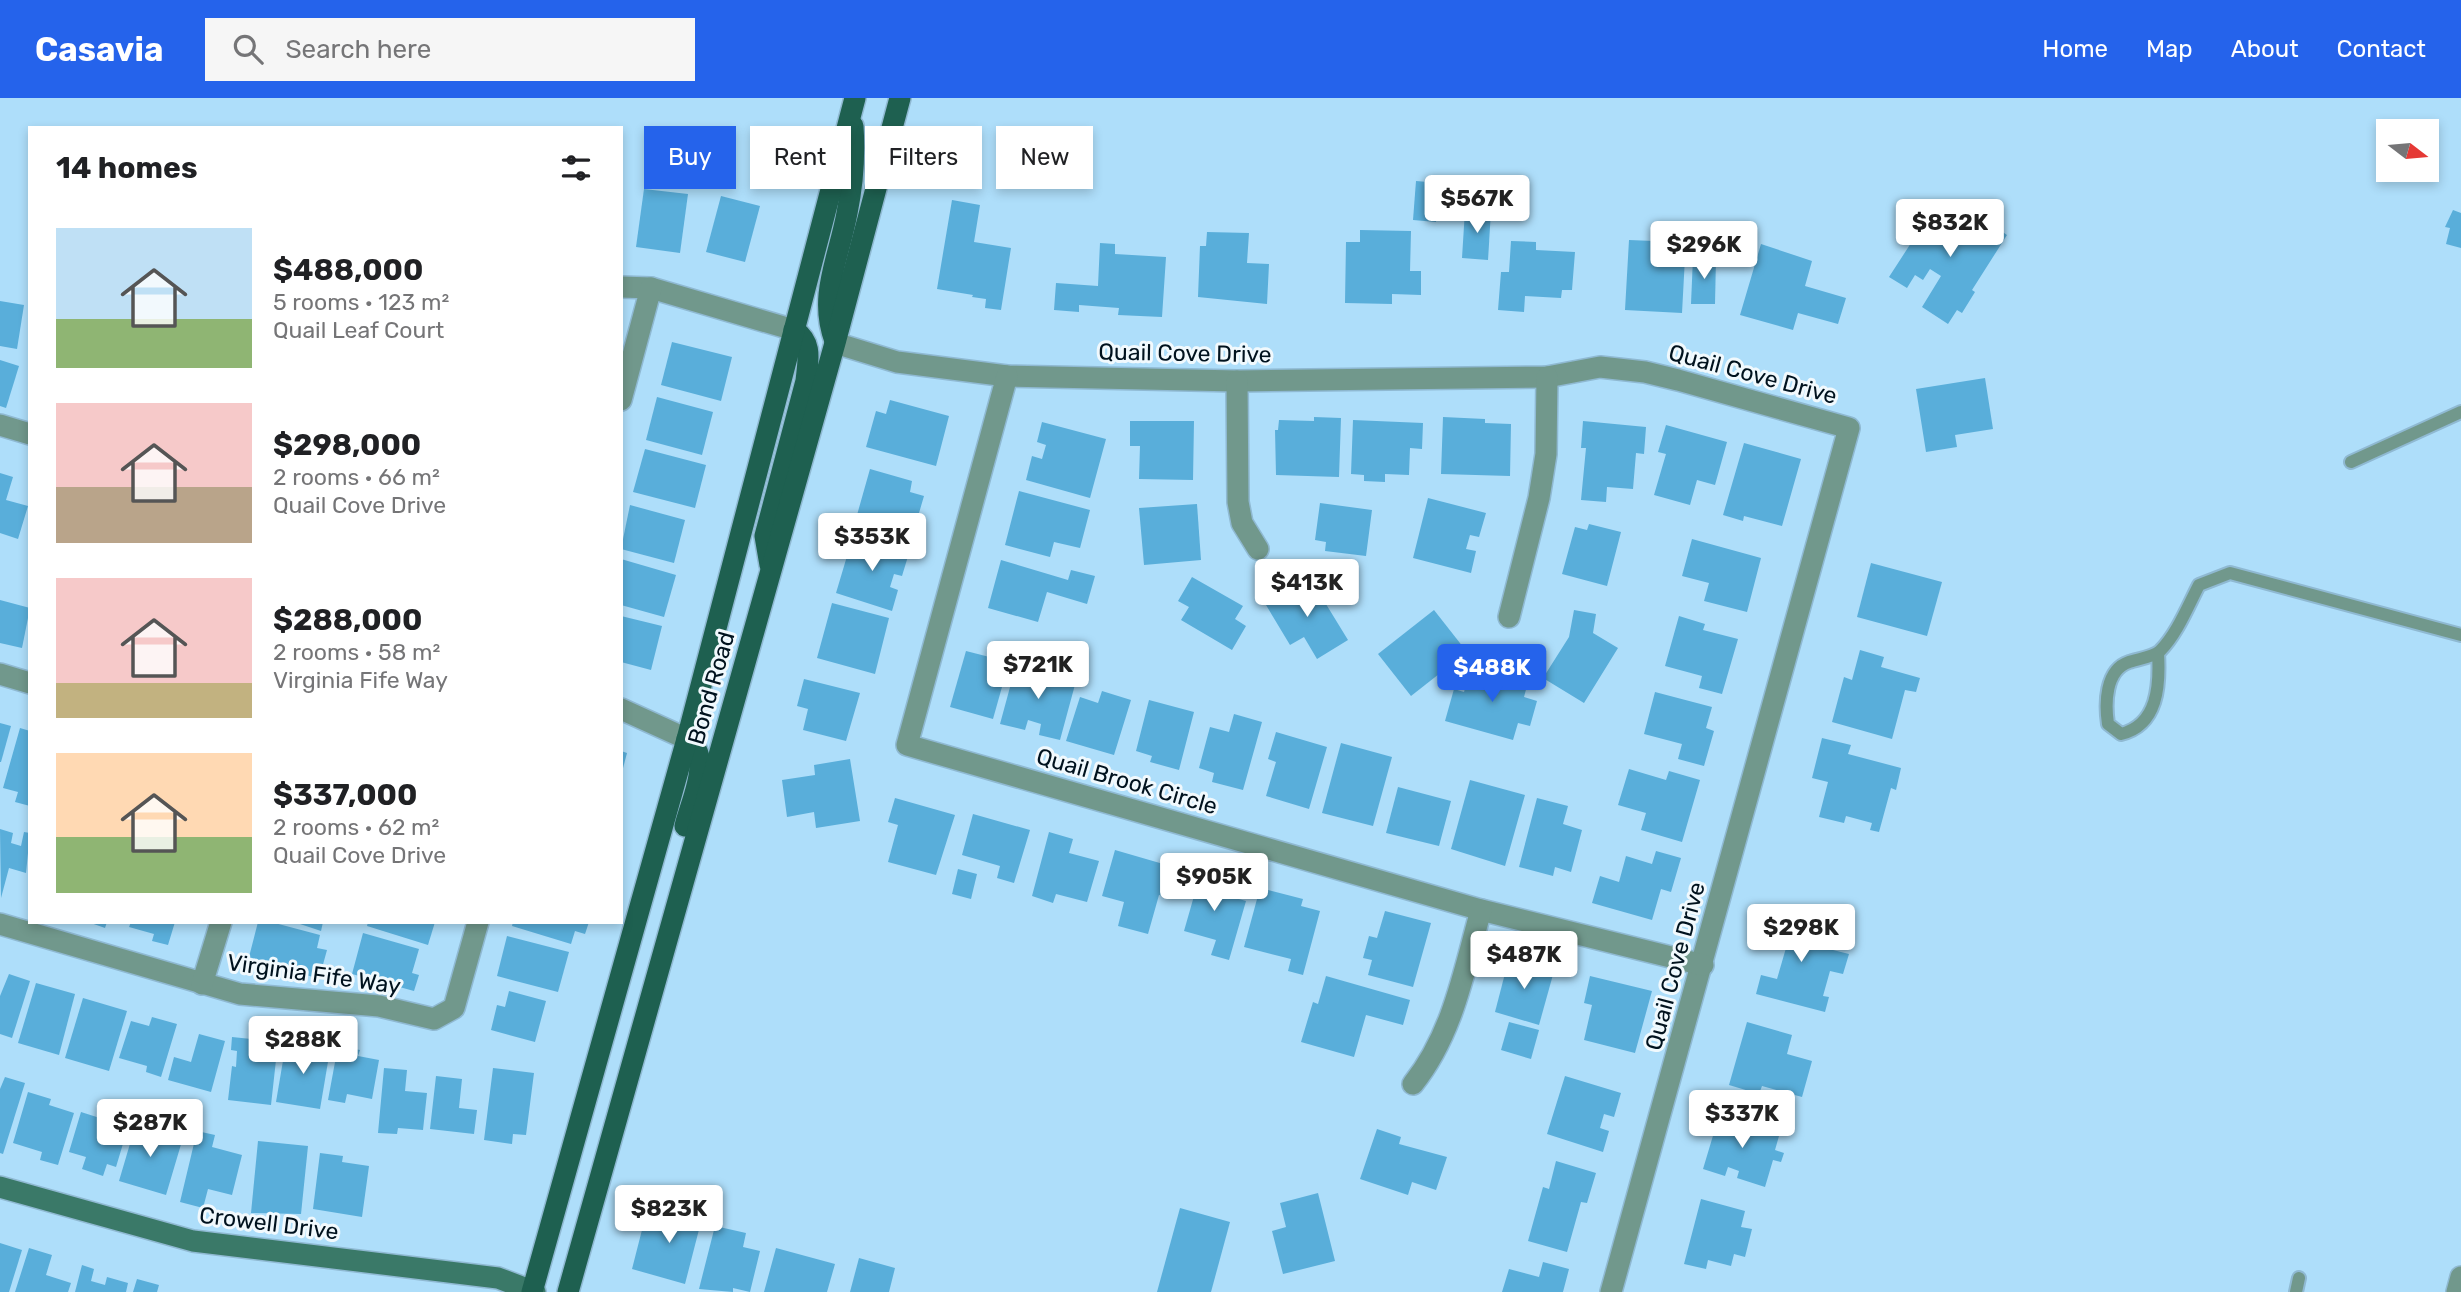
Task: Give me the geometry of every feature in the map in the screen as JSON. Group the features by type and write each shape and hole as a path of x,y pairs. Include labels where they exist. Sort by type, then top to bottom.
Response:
{"main road":[{"name":"Bond Road","path":"568,1292 835,343 900,98"},
{"name":"Bond Road","path":"533,1292 687,739 853,105"},
{"path":"835,343 826,303 847,214 855,156 853,105"},
{"path":"771,570 765,536 806,380 809,355 803,336 794,330"},
{"path":"664,951 662,912 701,760 696,745 687,739"}],"street":[{"path":"623,287 651,288 794,330"},
{"path":"623,393 651,288"},
{"name":"Quail Cove Drive","path":"835,343 897,362 1007,376 1237,381 1547,377 1600,367 1645,372 1849,428 1611,1292"},
{"name":"Quail Brook Circle","path":"1007,376 906,745 1481,910 1703,965"},
{"path":"1509,617 1539,498 1546,454 1547,377"},
{"path":"1237,381 1238,502 1242,523 1258,549"},
{"path":"0,425 28,433"},
{"path":"0,674 28,682"},
{"path":"623,710 687,739"},
{"path":"1413,1084 1431,1062 1446,1034 1481,910"},
{"name":"Virginia Fife Way","path":"0,924 240,994 379,1006 434,1019 454,1008 477,924"},
{"path":"202,984 220,924"},
{"name":"Crowell Drive","path":"0,1187 193,1241 498,1278 533,1292"},
{"path":"2457,1292 2461,1277"}],"lane":[{"path":"2351,462 2461,412"},
{"path":"2158,653 2159,676 2153,709 2135,731 2121,734 2108,724 2105,706 2110,681 2124,664 2158,653 2177,626 2199,585 2230,573 2461,635"},
{"path":"2296,1292 2300,1278"}],"building":[{"path":"1416,181 1440,183 1436,222 1413,220"},
{"path":"644,189 688,194 680,253 636,247"},
{"path":"721,196 760,206 745,262 706,252"},
{"path":"952,200 980,205 974,242 1011,248 1001,310 985,308 986,299 937,289"},
{"path":"1935,206 1955,219 1964,206 2007,235 1972,290 1975,292 1962,313 1957,310 1948,324 1922,307 1941,276 1930,269 1923,280 1915,275 1907,288 1889,277"},
{"path":"1465,210 1491,211 1488,260 1462,258"},
{"path":"2453,210 2461,213 2461,248 2446,244 2450,228 2445,227"},
{"path":"1360,230 1411,231 1410,271 1421,271 1421,295 1392,294 1392,304 1345,303 1346,242 1360,242"},
{"path":"1207,232 1249,233 1247,263 1269,264 1267,304 1198,297 1200,246 1206,246"},
{"path":"1654,237 1686,239 1682,313 1625,310 1629,240 1654,241"},
{"path":"1511,241 1536,242 1536,250 1575,252 1572,290 1562,290 1561,298 1525,296 1524,312 1498,310 1501,272 1509,272"},
{"path":"1100,243 1115,244 1115,254 1166,257 1162,317 1118,315 1119,308 1079,305 1079,312 1054,310 1056,283 1098,286"},
{"path":"1761,244 1812,261 1805,286 1846,298 1838,324 1798,313 1793,330 1740,315"},
{"path":"1693,257 1716,258 1715,304 1691,304"},
{"path":"0,301 24,305 17,349 0,346"},
{"path":"672,342 732,357 721,401 661,385"},
{"path":"0,360 19,366 6,408 0,406"},
{"path":"1985,378 1993,429 1955,435 1957,447 1926,452 1916,389"},
{"path":"657,397 713,412 702,455 646,440"},
{"path":"890,400 949,416 936,466 866,447 876,411 886,414"},
{"path":"1314,417 1341,418 1339,477 1276,475 1275,430 1278,430 1279,420 1314,421"},
{"path":"1443,417 1485,419 1485,423 1511,424 1510,476 1441,474"},
{"path":"1353,420 1423,423 1422,449 1410,448 1409,475 1385,474 1385,482 1364,481 1364,475 1351,474"},
{"path":"1130,421 1194,421 1193,480 1139,479 1140,446 1130,446"},
{"path":"1583,421 1646,427 1644,454 1636,453 1633,489 1607,487 1606,502 1581,500 1586,448 1581,448"},
{"path":"1042,422 1106,439 1090,498 1026,480 1032,456 1042,459 1046,445 1037,442"},
{"path":"1666,425 1727,442 1715,485 1697,480 1690,505 1654,495 1666,454 1658,452"},
{"path":"1744,443 1801,459 1782,526 1744,516 1743,521 1723,515"},
{"path":"645,449 706,465 695,508 633,492"},
{"path":"870,469 912,481 910,492 924,496 914,530 857,515"},
{"path":"0,473 13,477 6,500 28,506 18,539 0,533"},
{"path":"1019,491 1090,510 1080,548 1054,542 1050,557 1005,545"},
{"path":"1428,498 1486,513 1479,537 1470,535 1466,549 1476,551 1471,573 1413,558"},
{"path":"1320,503 1372,510 1366,556 1325,551 1326,542 1315,540"},
{"path":"1197,504 1201,560 1144,565 1139,508"},
{"path":"630,505 685,520 674,563 623,550"},
{"path":"1589,524 1621,532 1607,586 1562,574 1575,527 1587,530"},
{"path":"853,536 909,553 902,576 894,574 890,587 898,590 892,611 836,593"},
{"path":"1692,539 1761,558 1747,612 1704,601 1709,583 1682,576"},
{"path":"623,560 676,575 664,617 623,606"},
{"path":"1001,560 1068,580 1071,570 1095,576 1087,604 1047,592 1038,622 988,608"},
{"path":"1871,563 1942,582 1927,636 1857,617"},
{"path":"1192,577 1243,606 1235,619 1246,626 1232,650 1181,620 1189,607 1178,601"},
{"path":"1310,578 1348,640 1317,659 1304,637 1290,645 1266,605"},
{"path":"0,600 28,607 22,648 0,643"},
{"path":"832,603 889,618 875,674 817,658"},
{"path":"1434,610 1467,652 1411,696 1378,654"},
{"path":"1574,610 1596,614 1593,633 1618,648 1584,703 1543,678 1569,637"},
{"path":"623,616 662,626 651,670 623,663"},
{"path":"1679,616 1705,624 1703,630 1738,639 1722,694 1699,688 1702,676 1665,666"},
{"path":"1860,650 1884,657 1881,667 1920,678 1916,692 1905,690 1892,739 1832,722 1844,677 1852,680"},
{"path":"966,651 1009,662 993,719 950,707"},
{"path":"1016,665 1076,681 1060,740 1039,735 1041,724 1028,720 1025,730 1000,724"},
{"path":"1471,667 1528,682 1524,697 1537,701 1530,726 1518,723 1513,740 1445,721 1454,689 1464,692"},
{"path":"804,679 860,693 846,741 803,730 808,709 797,706"},
{"path":"1102,691 1131,700 1114,755 1066,741 1080,697 1098,703"},
{"path":"1655,692 1712,707 1706,728 1714,731 1704,766 1678,759 1682,744 1644,734"},
{"path":"1149,700 1194,712 1179,770 1150,762 1152,756 1136,751"},
{"path":"1234,714 1262,722 1243,790 1212,782 1214,773 1199,768 1210,727 1229,732"},
{"path":"0,723 11,726 1,762 0,762"},
{"path":"20,728 28,730 28,805 15,802 18,792 3,788"},
{"path":"1276,732 1327,747 1309,809 1266,796 1276,762 1268,759"},
{"path":"1822,738 1851,745 1848,754 1901,768 1896,790 1891,788 1879,832 1870,830 1872,823 1846,816 1844,823 1819,817 1828,782 1812,778"},
{"path":"1341,743 1392,757 1373,826 1322,813"},
{"path":"623,752 627,753 623,768"},
{"path":"850,759 860,821 816,828 814,812 787,817 782,780 815,775 814,765"},
{"path":"1629,769 1666,780 1669,771 1700,780 1682,842 1641,830 1646,813 1618,805"},
{"path":"1470,780 1525,795 1505,866 1451,849"},
{"path":"1398,787 1451,801 1439,846 1386,833"},
{"path":"895,798 955,815 936,875 888,862 898,825 888,822"},
{"path":"1537,798 1568,806 1563,824 1582,830 1571,872 1555,867 1553,876 1519,867"},
{"path":"973,814 1030,830 1014,883 997,878 1000,866 962,855"},
{"path":"0,829 13,833 11,843 21,846 24,832 28,833 26,873 9,868 1,898"},
{"path":"1049,832 1073,839 1069,853 1099,861 1087,902 1056,894 1053,903 1032,896"},
{"path":"1115,850 1177,868 1169,897 1159,895 1148,934 1118,926 1124,902 1102,896"},
{"path":"1656,851 1681,858 1671,892 1661,889 1652,920 1592,903 1600,876 1619,882 1626,856 1652,864"},
{"path":"958,869 977,874 971,899 952,894"},
{"path":"1193,870 1223,878 1220,888 1233,892 1232,897 1246,901 1229,960 1211,955 1216,940 1184,931 1194,896 1186,894"},
{"path":"1260,888 1303,899 1301,906 1320,911 1303,975 1288,971 1291,959 1244,947"},
{"path":"1385,911 1431,923 1413,987 1368,975 1372,960 1363,958 1369,936 1377,938"},
{"path":"1767,916 1838,934 1833,950 1849,954 1843,974 1830,971 1823,996 1829,997 1825,1012 1756,994 1761,975 1777,979 1786,948 1760,942"},
{"path":"130,924 174,924 168,945 152,941 154,934 129,927"},
{"path":"257,924 279,924 320,935 317,948 327,950 319,979 249,957"},
{"path":"300,924 323,924 321,931"},
{"path":"368,924 434,924 428,945"},
{"path":"588,924 585,934 575,931 571,944 512,926"},
{"path":"363,933 419,949 412,973 419,975 414,991 352,974"},
{"path":"507,936 569,952 558,992 497,976"},
{"path":"1509,958 1554,971 1539,1025 1495,1012"},
{"path":"9,974 30,981 12,1038 0,1034 0,996"},
{"path":"1326,976 1410,1000 1403,1025 1366,1015 1354,1057 1301,1042 1313,1002 1318,1004"},
{"path":"1590,976 1652,991 1635,1053 1584,1040 1592,1005 1584,1003"},
{"path":"36,983 75,994 59,1055 18,1043"},
{"path":"509,991 546,1001 535,1042 491,1030 497,1005 505,1007"},
{"path":"83,998 127,1011 109,1071 65,1058"},
{"path":"152,1017 177,1024 161,1077 146,1072 147,1066 119,1058 131,1021 149,1026"},
{"path":"1509,1022 1539,1030 1531,1059 1501,1050"},
{"path":"1747,1022 1792,1035 1787,1054 1812,1061 1802,1097 1762,1086 1759,1094 1729,1085"},
{"path":"199,1034 225,1041 211,1092 168,1080 174,1057 191,1062"},
{"path":"232,1037 278,1042 271,1105 228,1100 232,1066 236,1067 237,1051 231,1050"},
{"path":"286,1043 330,1050 320,1109 276,1102"},
{"path":"338,1046 360,1050 358,1056 379,1060 372,1099 347,1094 345,1103 328,1100"},
{"path":"384,1068 407,1070 405,1091 427,1093 423,1130 398,1128 397,1134 378,1133"},
{"path":"493,1068 534,1073 526,1135 513,1134 512,1144 484,1140"},
{"path":"436,1076 462,1079 459,1108 477,1110 474,1134 430,1129"},
{"path":"1565,1076 1621,1093 1614,1117 1604,1114 1600,1128 1609,1131 1603,1152 1547,1134"},
{"path":"5,1077 25,1083 3,1154 0,1153 0,1089"},
{"path":"28,1092 51,1099 49,1105 74,1113 58,1165 40,1160 42,1152 13,1143"},
{"path":"1721,1109 1747,1117 1745,1125 1779,1136 1775,1150 1784,1153 1781,1162 1773,1160 1765,1187 1737,1178 1739,1171 1728,1167 1725,1176 1703,1169"},
{"path":"81,1112 128,1127 116,1167 107,1164 103,1176 82,1169 86,1157 69,1152"},
{"path":"137,1120 160,1127 158,1134 182,1141 166,1195 119,1181"},
{"path":"1377,1129 1401,1137 1399,1144 1447,1157 1436,1190 1412,1182 1408,1195 1360,1179"},
{"path":"197,1131 215,1135 212,1147 242,1155 232,1195 208,1189 203,1208 180,1202"},
{"path":"258,1141 308,1146 301,1214 251,1213"},
{"path":"320,1153 343,1156 342,1162 369,1166 362,1217 313,1209"},
{"path":"1556,1161 1596,1173 1587,1203 1581,1202 1567,1252 1528,1241 1543,1187 1549,1189"},
{"path":"1318,1193 1335,1261 1283,1274 1272,1231 1286,1227 1280,1203"},
{"path":"1701,1199 1745,1211 1741,1227 1752,1229 1745,1257 1734,1254 1731,1266 1708,1260 1706,1269 1684,1264"},
{"path":"668,1204 703,1214 685,1284 632,1269 643,1226 661,1231"},
{"path":"1180,1208 1230,1222 1211,1292 1157,1292"},
{"path":"715,1226 746,1233 743,1247 760,1251 750,1292 733,1288 733,1292 699,1289"},
{"path":"0,1243 22,1250 9,1292 0,1292"},
{"path":"29,1248 52,1255 46,1275 71,1283 68,1292 15,1292"},
{"path":"776,1248 835,1264 827,1292 764,1292"},
{"path":"859,1258 895,1268 889,1292 850,1292"},
{"path":"1543,1262 1569,1269 1563,1292 1502,1292 1509,1269 1539,1277"},
{"path":"82,1265 94,1269 91,1281 105,1285 107,1277 128,1283 126,1292 75,1292"},
{"path":"137,1279 159,1285 157,1292 133,1292"}]}
